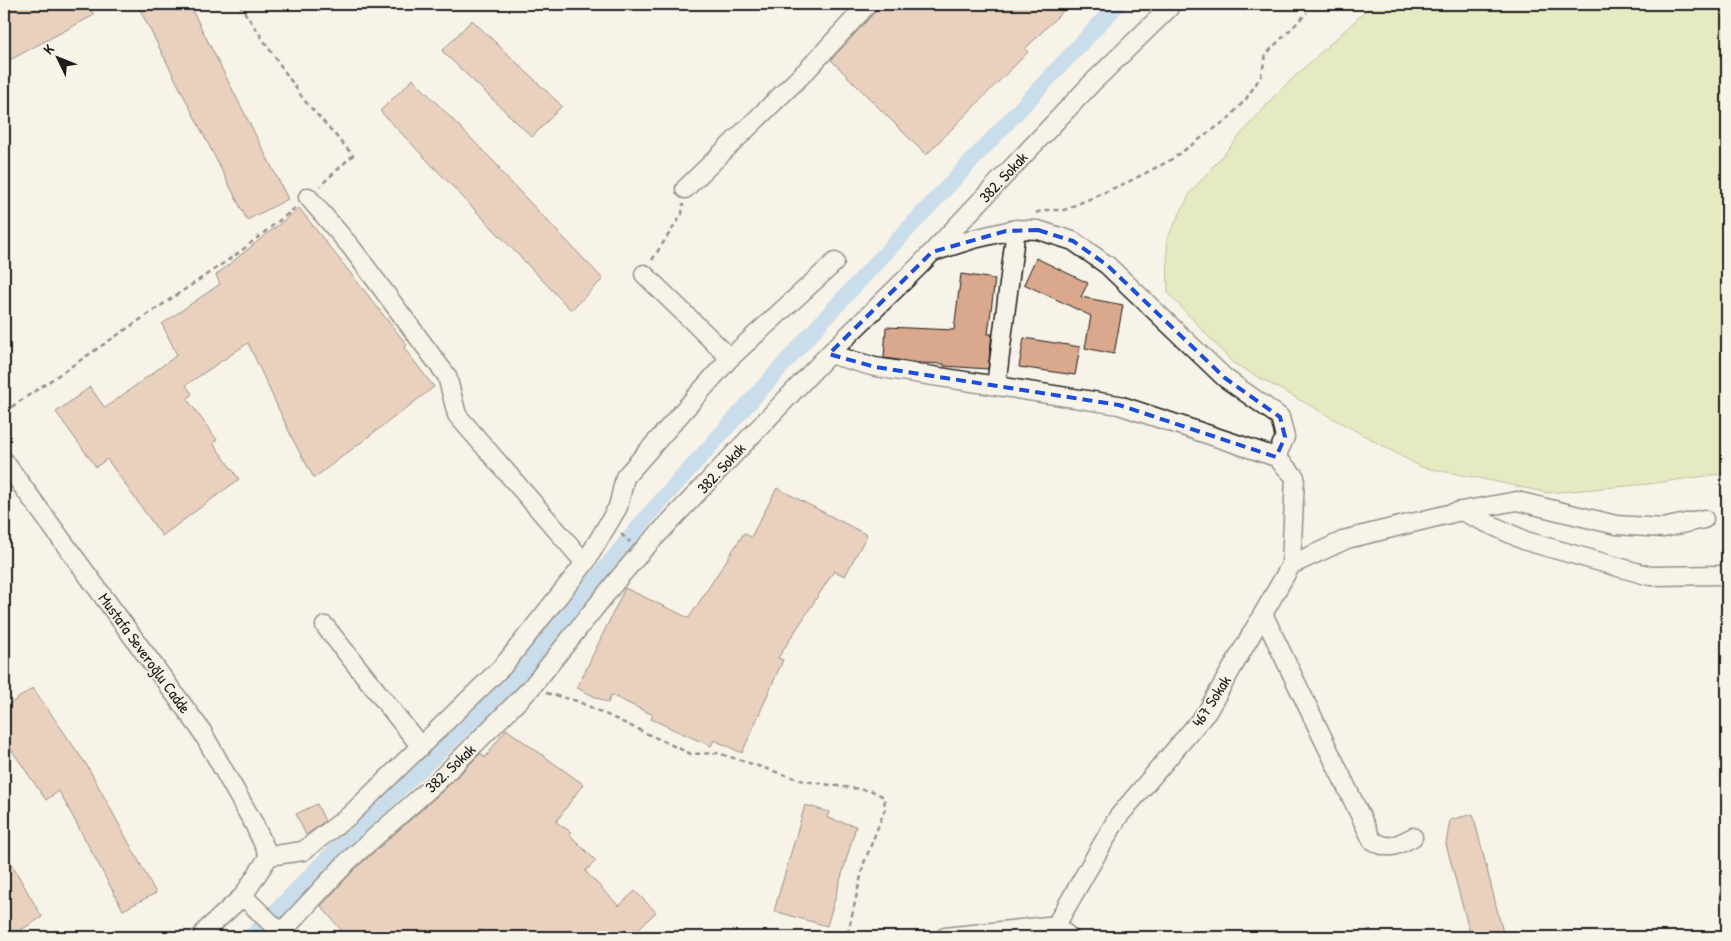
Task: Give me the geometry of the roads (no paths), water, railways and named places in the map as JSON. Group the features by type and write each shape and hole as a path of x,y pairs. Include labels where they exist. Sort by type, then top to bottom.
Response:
{"street":[{"path":"685,189 808,69 868,4"},
{"name":"382. Sokak","path":"281,936 348,861 438,781 530,689 636,558 829,354 932,252 1092,83 1171,4"},
{"path":"308,197 351,247 447,376 457,415 585,563"},
{"path":"829,354 875,366 1119,405 1276,457 1285,437 1280,417 1225,378 1107,265 1072,242 1038,230 1016,229 932,252"},
{"path":"996,386 1016,229"},
{"path":"199,935 243,896 269,856 303,851 350,815 503,666 585,563 618,507 625,477 730,358 835,262"},
{"path":"644,274 730,358"},
{"name":"467 Sokak","path":"1056,924 1118,817 1207,712 1291,565 1295,478 1276,457"},
{"name":"Mustafa Severoğlu Cadde","path":"4,461 201,730 254,824 269,856"},
{"path":"1291,565 1347,539 1461,511 1516,501 1616,525 1663,528 1704,519"},
{"path":"1461,511 1526,541 1650,576 1723,575"},
{"path":"1263,614 1372,840 1382,846 1396,846 1413,837"},
{"path":"325,626 421,747"},
{"path":"243,896 281,936"},
{"path":"945,937 1056,924 1069,937"}],"waterway":[{"path":"251,937 336,849 510,685 650,513 836,306 1118,4"}]}
